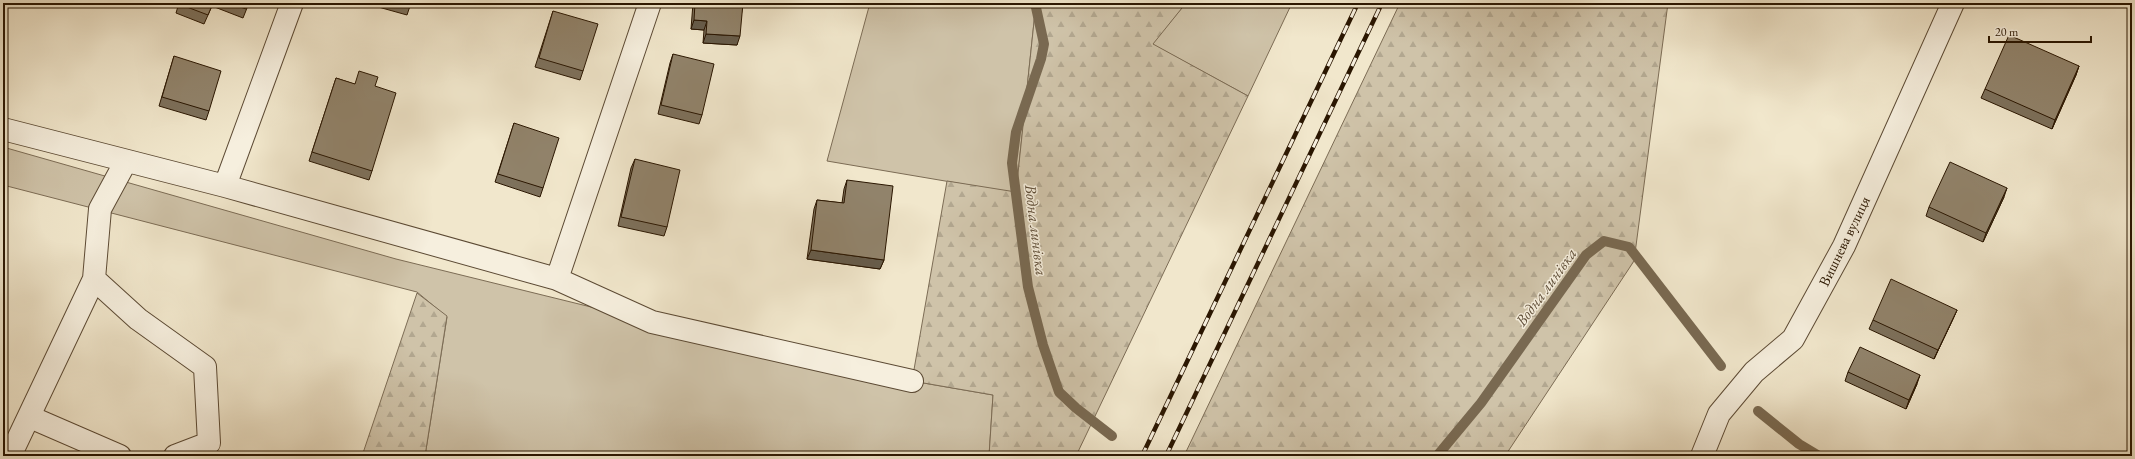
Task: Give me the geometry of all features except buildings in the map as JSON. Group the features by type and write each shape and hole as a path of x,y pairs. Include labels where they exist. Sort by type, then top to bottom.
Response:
{"street":[{"path":"225,186 292,3"},
{"path":"557,278 650,3"},
{"name":"Вишнева вулиця","path":"1702,456 1719,414 1754,372 1793,339 1844,246 1953,3"},
{"path":"3,129 225,186 557,278 652,322 912,381"},
{"path":"10,456 30,417 94,279 100,209 126,161"},
{"path":"94,279 138,319 205,367 209,443 175,456"},
{"path":"30,417 120,456"}],"green space":[{"path":"870,3 1036,3 1016,193 827,161"},
{"path":"1036,3 1186,3 1153,44 1248,96 1076,456 989,456 993,395 912,381 947,181 1016,192"},
{"path":"1186,3 1292,3 1248,96 1152,44"},
{"path":"1400,3 1668,3 1634,261 1505,456 1184,456"},
{"path":"3,147 396,259 652,322 912,381 993,395 989,456 425,456 447,317 417,292 3,185"},
{"path":"417,293 447,316 425,456 362,456"}],"waterway":[{"name":"Водна линівка","path":"1035,3 1044,44 1041,59 1016,132 1012,163 1028,287 1043,345 1059,392 1076,408 1112,436"},
{"name":"Водна линівка","path":"1437,456 1481,403 1586,255 1604,241 1629,247 1721,366"},
{"path":"1758,411 1799,444 1819,456"}],"railway":[{"path":"1142,456 1358,3"},
{"path":"1166,456 1382,3"}]}
